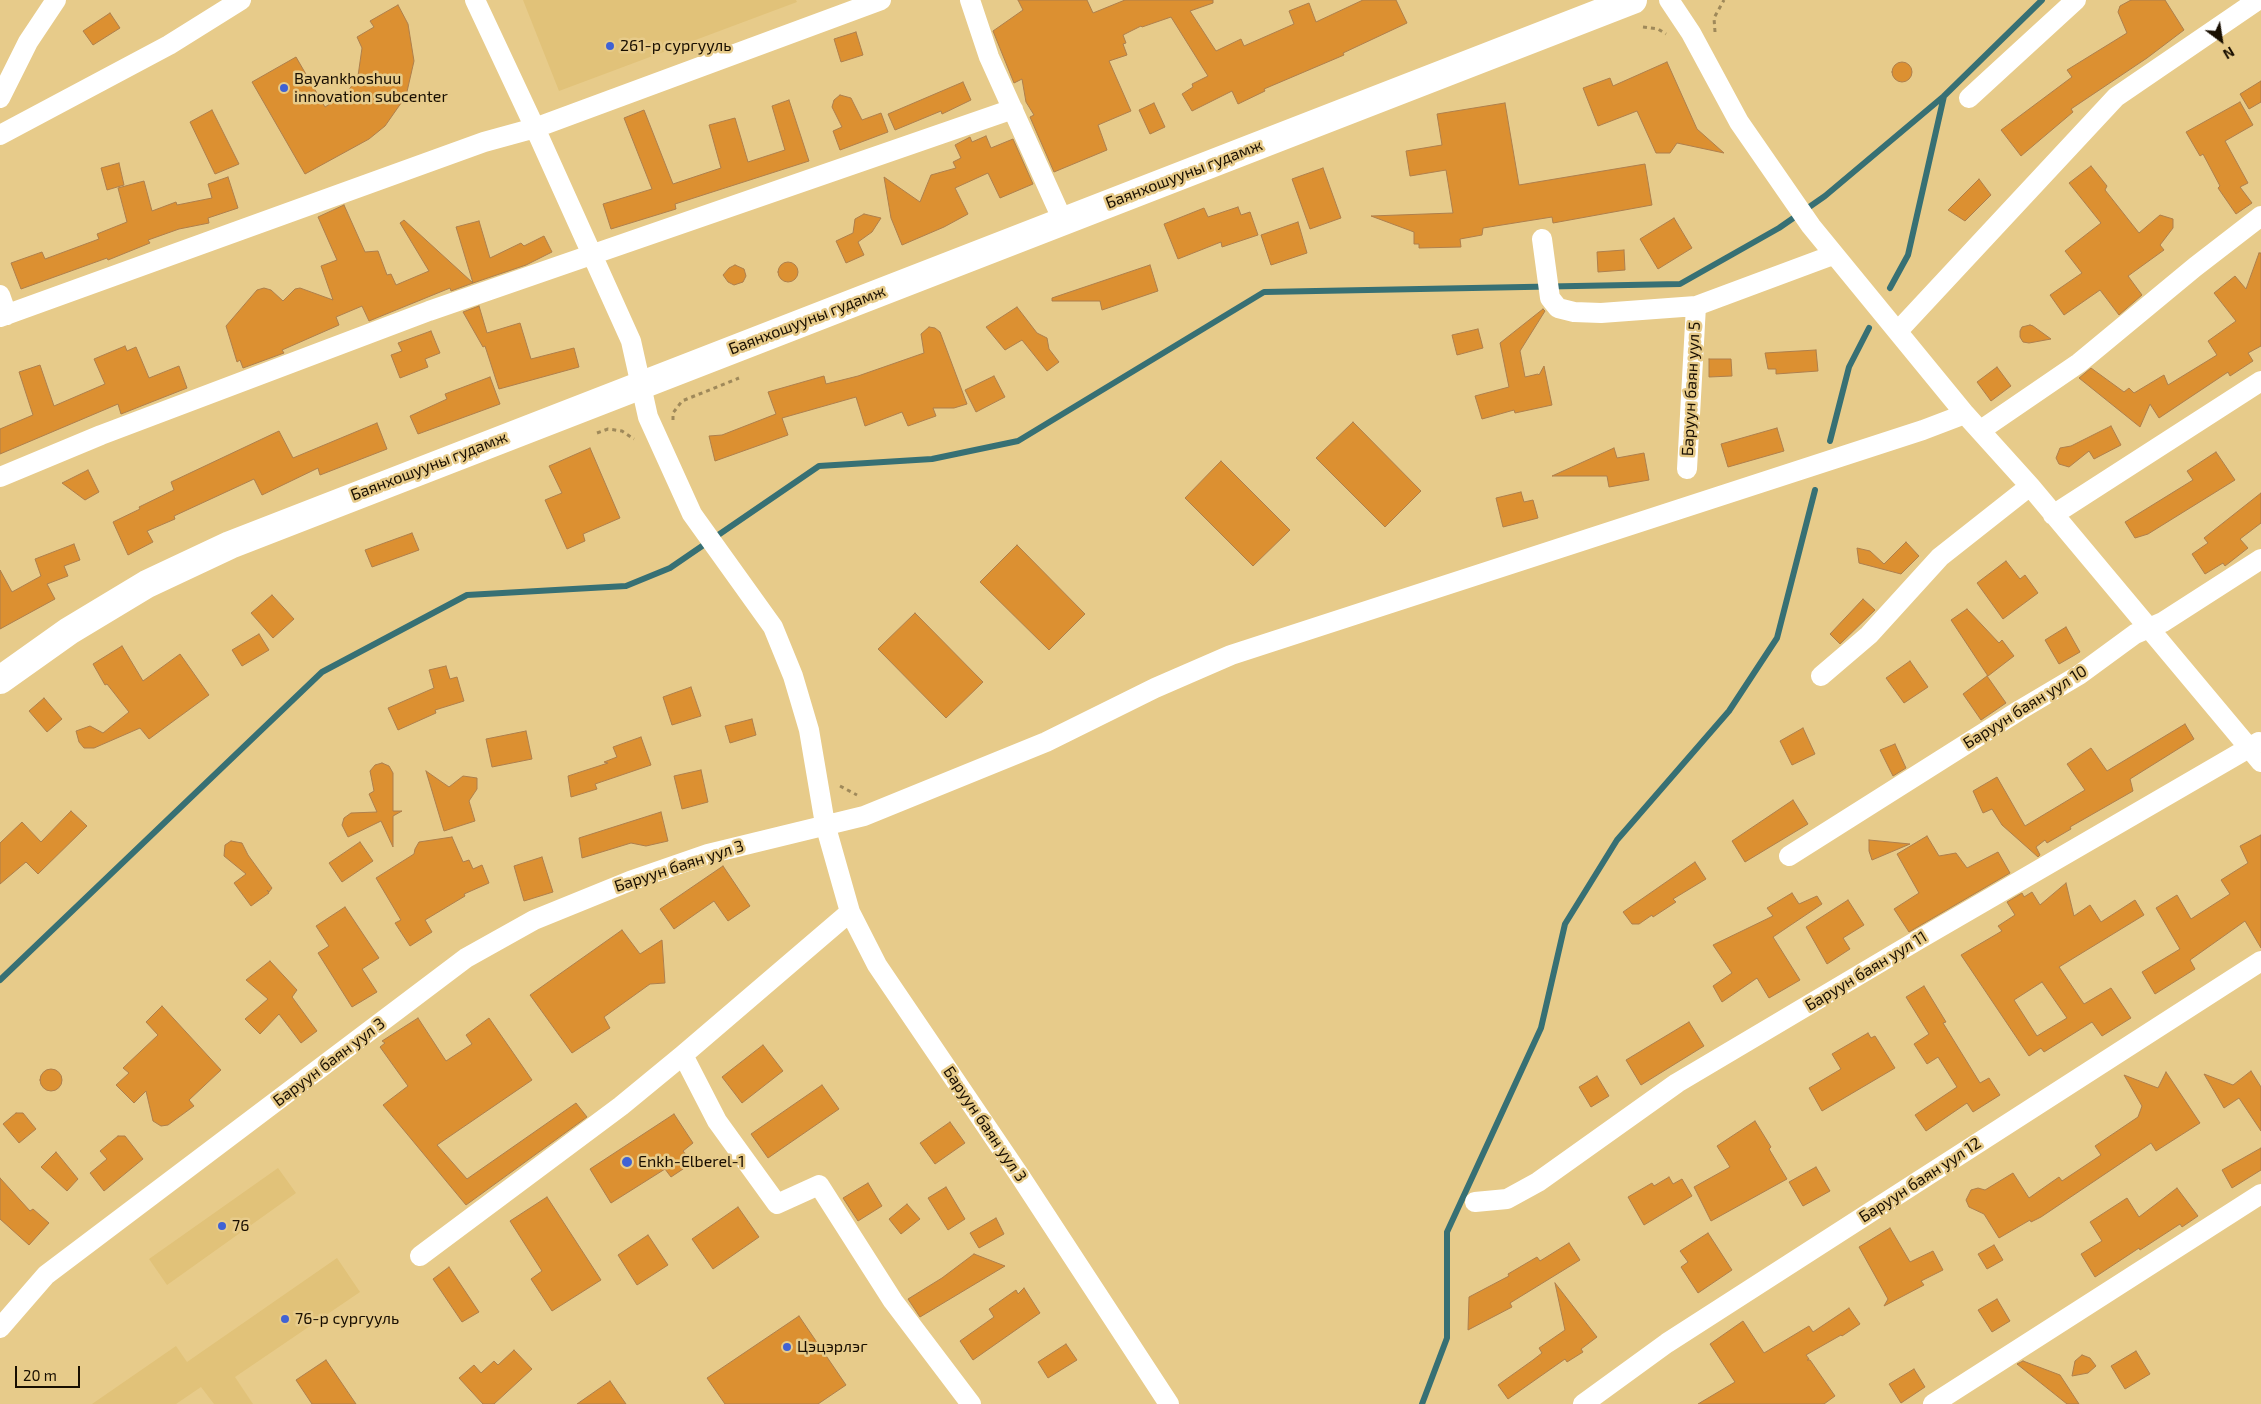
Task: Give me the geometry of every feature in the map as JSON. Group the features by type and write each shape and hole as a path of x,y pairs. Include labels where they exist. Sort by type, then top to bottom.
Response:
{"main road":[{"name":"Баянхошууны гудамж","path":"0,680 69,631 147,584 280,524 1633,0"}],"street":[{"path":"0,98 28,42 56,0"},
{"path":"0,135 169,45 241,0"},
{"path":"474,0 535,128 631,341 648,417 692,514 773,627 793,676 809,730 825,824 864,816 953,781 1046,742 1155,688 1231,655 1914,433 1965,414"},
{"path":"0,295 3,316 484,142 535,128 881,0"},
{"path":"970,0 989,57 1063,221"},
{"path":"1669,0 1690,33 1739,122 1794,204 1833,255 1965,414 2030,486 2150,628 2257,750"},
{"path":"1969,98 2076,0"},
{"path":"1898,331 2116,97 2258,0"},
{"path":"0,477 100,434 402,321 1013,109"},
{"path":"1981,430 2079,363 2195,267 2261,216"},
{"path":"1542,239 1550,298 1558,308 1574,312 1601,313 1696,306"},
{"name":"Баруун баян уул 5","path":"1687,469 1696,306 1833,255"},
{"path":"2053,515 2261,381"},
{"path":"1821,676 1869,634 1940,558 2030,486"},
{"name":"Баруун баян уул 10","path":"1789,856 2012,715 2079,675 2135,634 2150,628 2261,559"},
{"name":"Баруун баян уул 11","path":"1475,1202 1507,1199 1538,1182 1678,1083 1918,940 2257,750"},
{"name":"Баруун баян уул 3","path":"0,1328 46,1275 466,958 534,920 630,881 708,854 825,824 850,912 877,965 1020,1176 1169,1404"},
{"path":"420,1256 621,1106 684,1055 850,912"},
{"name":"Баруун баян уул 12","path":"1583,1404 1667,1343 2261,961"},
{"path":"684,1055 717,1121 777,1204 819,1185 893,1301 972,1404"},
{"path":"1933,1404 2261,1194"}],"path":[{"path":"674,425 673,412 682,401 739,378"},
{"path":"597,433 608,429 622,431 637,442"},
{"path":"837,779 840,786 847,791 863,796"}],"shaded area":[{"name":"261-р сургууль","path":"523,0 796,0 797,2 559,91"},
{"name":"76","path":"278,1168 296,1193 167,1285 149,1259"},
{"name":"76-р сургууль","path":"337,1258 360,1292 235,1377 253,1404 214,1404 201,1387 176,1404 92,1404 176,1346 187,1362"}],"building":[{"path":"1018,0 1087,0 1093,13 1125,0 1213,0 1213,3 1190,11 1216,51 1241,39 1244,46 1294,24 1289,11 1309,3 1316,22 1363,0 1396,0 1407,23 1343,53 1344,55 1264,89 1265,91 1238,104 1232,91 1192,111 1182,94 1193,87 1192,84 1208,76 1171,17 1141,26 1123,35 1126,43 1123,44 1127,55 1109,61 1131,111 1098,125 1107,150 1054,172 1030,117 1034,115 1026,102 1022,79 1014,83 993,31 1023,10"},
{"path":"2131,0 2165,0 2184,30 2147,58 2071,109 2073,112 2021,156 2001,130 2072,77 2067,70 2127,33 2118,12 2120,6"},
{"name":"Bayankhoshuu innovation subcenter","path":"398,5 408,24 414,61 406,96 385,126 369,139 305,174 252,82 296,57 325,107 347,93 358,76 362,48 357,37 374,27 370,21"},
{"path":"110,13 120,28 93,45 83,31"},
{"path":"856,32 863,55 841,62 834,39"},
{"path":"1667,62 1697,129 1724,153 1677,143 1670,153 1656,153 1637,111 1598,126 1583,88 1610,78 1613,86"},
{"path":"1902,62 1909,65 1912,72 1909,79 1902,82 1895,79 1892,72 1895,65"},
{"path":"2261,81 2261,102 2249,109 2240,94"},
{"path":"963,82 971,100 942,114 941,111 895,130 888,114"},
{"path":"840,95 851,98 862,120 881,113 888,132 840,150 833,131 842,127 832,107 834,100"},
{"path":"789,100 809,161 675,204 676,209 611,229 603,204 652,189 624,118 644,110 673,184 721,168 709,125 735,118 748,162 785,150 772,106"},
{"path":"2240,102 2253,125 2225,141 2248,183 2240,187 2252,203 2236,214 2218,188 2220,186 2203,154 2200,156 2186,132"},
{"path":"1154,103 1165,127 1150,134 1139,110"},
{"path":"1505,103 1519,185 1645,164 1652,205 1553,223 1552,217 1483,228 1482,235 1460,239 1461,247 1419,248 1419,244 1414,244 1414,232 1371,216 1453,213 1446,170 1410,176 1406,151 1442,145 1437,114"},
{"path":"212,110 239,164 215,174 190,122"},
{"path":"986,136 991,148 1013,139 1033,184 1000,198 988,173 955,188 968,214 944,227 902,245 891,218 884,177 920,202 931,175 956,168 953,162 961,158 955,145 970,137 972,142"},
{"path":"119,163 124,185 107,190 101,168"},
{"path":"2091,166 2107,186 2105,190 2139,233 2160,215 2173,219 2173,228 2160,245 2164,250 2128,276 2142,295 2119,315 2100,290 2064,315 2050,295 2082,273 2065,251 2101,223 2069,183"},
{"path":"1323,168 1341,218 1310,229 1292,179"},
{"path":"228,177 238,208 208,218 209,223 179,229 148,240 150,243 108,260 107,258 21,289 11,263 42,252 45,259 99,239 97,234 127,222 118,188 144,181 152,211 176,202 177,205 212,198 208,184"},
{"path":"1979,179 1991,195 1965,221 1948,210"},
{"path":"344,205 365,252 378,251 387,275 391,274 396,285 429,271 400,223 404,220 473,283 451,291 450,288 369,321 362,306 336,317 339,325 282,350 284,353 243,368 240,360 237,362 226,326 257,290 264,288 271,290 283,301 295,289 300,288 333,300 321,266 337,260 318,217"},
{"path":"1238,207 1241,215 1250,212 1258,235 1222,247 1221,242 1178,259 1164,224 1204,208 1208,217"},
{"path":"864,214 881,218 872,232 858,242 864,255 846,263 836,241 853,233 855,219"},
{"path":"1674,218 1692,248 1658,269 1640,239"},
{"path":"479,221 490,258 521,243 524,246 544,236 552,252 526,265 473,283 456,227"},
{"path":"1298,222 1307,253 1271,265 1261,235"},
{"path":"1624,250 1625,270 1598,272 1597,252"},
{"path":"2259,253 2261,253 2261,346 2248,353 2253,361 2230,376 2228,372 2159,418 2150,404 2140,427 2079,378 2091,368 2124,392 2129,388 2134,393 2164,375 2168,385 2217,355 2208,341 2236,321 2214,293 2235,276 2246,289"},
{"path":"788,262 795,265 798,272 795,279 788,282 781,279 778,272 781,265"},
{"path":"735,265 744,269 746,276 743,282 734,285 728,282 723,275 729,268"},
{"path":"1150,265 1158,291 1102,310 1100,301 1052,301 1052,298"},
{"path":"479,306 487,333 520,323 531,359 574,348 579,367 499,389 485,346 483,347 463,312"},
{"path":"1017,307 1037,333 1047,338 1049,349 1059,362 1047,371 1022,340 1005,350 986,327"},
{"path":"1543,309 1545,311 1520,351 1525,377 1539,375 1544,366 1552,405 1515,413 1514,410 1482,419 1475,396 1509,387 1500,343"},
{"path":"2030,325 2051,339 2029,343 2023,342 2020,337 2020,331 2022,327"},
{"path":"929,327 935,328 940,332 967,404 954,408 933,408 936,416 908,426 902,412 865,426 856,397 782,418 788,435 715,461 709,436 722,435 776,414 768,392 824,376 826,384 858,376 924,353 921,334"},
{"path":"1478,329 1483,348 1457,355 1452,335"},
{"path":"431,331 440,353 425,359 428,367 400,378 391,355 402,351 398,343"},
{"path":"125,346 127,351 136,347 149,378 179,366 187,388 121,414 118,404 0,454 0,429 33,415 19,372 40,365 54,406 105,384 94,359"},
{"path":"1816,350 1818,371 1776,374 1776,369 1768,369 1765,353"},
{"path":"1709,359 1731,359 1732,376 1709,377"},
{"path":"1997,367 2011,386 1991,401 1977,382"},
{"path":"994,376 1005,397 976,412 965,390"},
{"path":"490,377 500,404 418,434 410,416 447,399 445,394"},
{"path":"1353,422 1421,491 1385,527 1316,458"},
{"path":"377,423 387,449 320,475 318,468 262,495 254,479 174,516 175,519 147,531 153,542 128,555 113,522 174,490 171,482 279,431 293,458"},
{"path":"2111,426 2121,445 2094,459 2089,451 2069,467 2059,464 2056,458 2060,448 2071,446"},
{"path":"1777,428 1784,451 1728,467 1721,444"},
{"path":"590,448 620,518 583,534 585,541 567,549 545,500 562,493 549,466"},
{"path":"1614,448 1617,458 1644,453 1649,480 1609,487 1607,476 1552,476"},
{"path":"2216,452 2235,480 2148,534 2135,538 2125,522 2193,480 2187,471"},
{"path":"1221,461 1290,530 1253,566 1185,498"},
{"path":"88,470 99,492 85,500 62,483"},
{"path":"1521,492 1524,502 1533,500 1538,518 1503,527 1496,498"},
{"path":"2261,493 2261,523 2240,539 2248,548 2225,566 2223,563 2205,574 2192,554 2208,543 2204,538"},
{"path":"412,533 419,550 372,567 365,550"},
{"path":"1906,542 1919,556 1901,574 1859,563 1857,548 1870,551 1884,564"},
{"path":"74,544 80,560 64,566 68,576 47,584 55,599 0,629 0,570 12,592 41,576 35,559"},
{"path":"1017,545 1085,614 1049,650 980,582"},
{"path":"2006,561 2020,579 2025,575 2038,593 2003,619 1977,583"},
{"path":"272,595 294,619 273,638 251,613"},
{"path":"1863,599 1875,610 1840,644 1830,634"},
{"path":"1967,609 1999,643 2002,640 2014,656 1988,676 1951,620"},
{"path":"915,613 983,682 946,718 878,649"},
{"path":"2066,627 2080,652 2059,664 2045,640"},
{"path":"259,634 269,650 242,666 232,650"},
{"path":"122,646 143,681 180,654 209,695 149,739 140,728 94,748 84,748 79,742 76,731 90,726 103,733 129,712 107,684 105,685 93,664"},
{"path":"1910,661 1928,687 1904,703 1886,678"},
{"path":"446,666 450,679 457,677 464,701 435,710 436,713 398,730 388,708 434,688 429,670"},
{"path":"1987,676 2006,703 1981,720 1963,694"},
{"path":"691,687 701,716 672,725 663,697"},
{"path":"44,698 62,719 47,732 29,711"},
{"path":"752,719 756,735 730,743 725,726"},
{"path":"2185,724 2194,739 2130,779 2133,791 2070,827 2071,829 2047,843 2045,840 2036,847 2040,855 2038,857 2002,825 1992,809 1983,813 1973,791 1997,777 2025,826 2085,790 2067,764 2091,748 2107,771"},
{"path":"1803,728 1815,754 1792,765 1780,741"},
{"path":"526,731 532,759 492,767 486,739"},
{"path":"641,737 651,765 595,784 597,789 571,797 568,776 608,763 604,762 617,757 613,747"},
{"path":"1895,744 1906,768 1893,776 1880,750"},
{"path":"382,763 389,766 393,773 393,811 402,811 393,816 393,847 381,821 348,837 342,825 344,818 351,813 377,812 369,794 374,791 370,771 375,765"},
{"path":"701,770 708,802 682,809 674,776"},
{"path":"426,771 449,787 463,776 477,778 477,789 469,801 475,821 444,831"},
{"path":"1793,800 1808,824 1745,862 1732,841"},
{"path":"71,811 87,826 38,874 26,862 0,884 0,843 22,822 41,842"},
{"path":"661,812 668,841 646,846 631,843 582,858 579,838"},
{"path":"2261,835 2261,948 2245,921 2190,960 2195,969 2155,994 2142,972 2180,949 2156,908 2177,895 2191,919 2230,894 2221,880 2248,863 2240,846"},
{"path":"1927,836 1939,856 1956,853 1967,868 1998,852 2010,873 1909,932 1894,909 1919,893 1897,854"},
{"path":"452,837 463,862 469,860 473,869 482,865 489,883 464,894 465,896 425,920 432,932 410,946 395,923 401,920 376,878 414,854 419,842"},
{"path":"1869,840 1910,844 1872,860 1869,851"},
{"path":"231,841 242,843 248,855 272,888 269,892 267,890 269,893 251,906 234,883 246,874 224,856 225,845"},
{"path":"360,842 373,861 342,882 329,863"},
{"path":"542,857 553,892 524,901 514,866"},
{"path":"1695,862 1706,879 1673,899 1676,902 1653,917 1652,915 1639,924 1632,924 1623,912"},
{"path":"723,866 750,906 728,921 714,901 674,929 660,909"},
{"path":"2066,883 2074,916 2090,905 2101,922 2135,900 2144,915 2059,967 2084,1004 2111,988 2131,1018 2102,1036 2092,1022 2044,1052 2041,1048 2029,1056 1961,955 2002,931 1998,926 2015,915 2007,902 2022,893 2024,897 2032,892 2040,905","holes":["2042,982 2067,1018 2037,1036 2014,1000"]},
{"path":"1792,893 1799,904 1817,896 1822,904 1773,937 1800,980 1769,998 1757,978 1722,1002 1713,986 1732,973 1713,945 1773,916 1767,908"},
{"path":"1848,900 1864,925 1843,938 1850,949 1827,964 1806,927"},
{"path":"345,907 379,958 362,969 377,992 352,1007 318,953 329,946 316,926"},
{"path":"622,930 640,954 662,940 665,983 650,984 604,1017 610,1028 572,1053 530,995"},
{"path":"270,961 297,990 292,997 317,1031 301,1043 279,1014 260,1034 245,1019 268,999 246,980"},
{"path":"1924,986 1946,1022 1943,1023 1980,1083 1989,1078 2000,1095 1973,1112 1967,1103 1926,1131 1915,1115 1957,1087 1938,1057 1927,1064 1914,1044 1929,1034 1906,997"},
{"path":"162,1006 221,1070 189,1100 194,1106 168,1125 161,1126 153,1121 146,1091 134,1103 116,1085 129,1073 123,1068 158,1035 146,1022"},
{"path":"418,1018 446,1061 472,1044 466,1035 489,1018 532,1080 437,1145 467,1179 576,1103 587,1117 466,1205 383,1105 408,1086 380,1047 385,1043 382,1041"},
{"path":"1689,1022 1704,1046 1641,1085 1626,1060"},
{"path":"1868,1033 1871,1038 1875,1036 1895,1068 1822,1111 1809,1088 1841,1069 1832,1054"},
{"path":"763,1045 783,1071 742,1103 722,1077"},
{"path":"47,1069 55,1069 62,1076 62,1084 55,1091 47,1091 40,1084 40,1076"},
{"path":"2251,1071 2261,1087 2261,1131 2239,1098 2224,1108 2204,1074 2233,1085"},
{"path":"2166,1072 2200,1123 2156,1151 2151,1143 2041,1217 2031,1222 2030,1220 1999,1238 1984,1214 1969,1207 1966,1200 1971,1190 1978,1188 1985,1190 2013,1173 2029,1198 2059,1177 2062,1181 2101,1155 2095,1146 2138,1117 2142,1106 2124,1075 2158,1088"},
{"path":"1597,1076 1609,1096 1591,1107 1579,1087"},
{"path":"822,1085 839,1109 768,1158 751,1134"},
{"path":"16,1113 23,1113 36,1129 19,1143 3,1124"},
{"path":"674,1114 693,1143 683,1151 692,1163 671,1177 665,1169 611,1203 590,1169"},
{"path":"1755,1121 1787,1179 1711,1221 1694,1187 1730,1167 1717,1146"},
{"path":"950,1122 965,1143 935,1164 920,1143"},
{"path":"118,1136 125,1136 143,1159 104,1191 90,1173 107,1159 100,1151"},
{"path":"2261,1148 2261,1170 2232,1188 2222,1170"},
{"path":"56,1152 78,1179 67,1191 41,1167"},
{"path":"1816,1167 1830,1191 1803,1206 1789,1182"},
{"path":"1669,1177 1673,1184 1682,1179 1692,1196 1644,1225 1628,1197 1652,1183 1654,1186"},
{"path":"0,1178 30,1211 33,1209 49,1223 29,1245 0,1219"},
{"path":"868,1183 882,1206 858,1221 843,1198"},
{"path":"946,1187 965,1219 948,1230 928,1198"},
{"path":"2177,1188 2198,1216 2182,1227 2180,1224 2140,1250 2139,1248 2095,1277 2081,1254 2102,1241 2090,1222 2127,1198 2139,1217"},
{"path":"547,1197 601,1280 552,1311 531,1279 542,1271 510,1221"},
{"path":"907,1204 920,1219 901,1234 889,1219"},
{"path":"738,1207 759,1237 713,1269 692,1239"},
{"path":"996,1218 1004,1234 979,1248 970,1233"},
{"path":"1890,1228 1910,1262 1933,1251 1943,1270 1921,1281 1924,1285 1884,1306 1888,1299 1859,1247"},
{"path":"1708,1233 1732,1270 1698,1293 1681,1267 1688,1262 1680,1251"},
{"path":"648,1235 668,1265 637,1285 618,1255"},
{"path":"1569,1243 1580,1260 1510,1303 1512,1307 1468,1330 1469,1297 1509,1276 1508,1274 1537,1257 1540,1261"},
{"path":"1994,1245 2003,1260 1987,1269 1978,1254"},
{"path":"974,1254 1005,1266 920,1317 908,1299 942,1278"},
{"path":"449,1267 479,1312 462,1322 433,1279"},
{"path":"1555,1283 1597,1337 1581,1349 1583,1352 1567,1362 1565,1359 1508,1399 1498,1385 1542,1353 1539,1348 1565,1330"},
{"path":"1024,1288 1040,1313 973,1360 960,1341 994,1317 989,1309 1016,1290 1018,1294"},
{"path":"1997,1299 2010,1321 1992,1332 1978,1310"},
{"path":"1849,1308 1860,1324 1806,1355 1809,1359 1807,1360 1810,1360 1835,1396 1824,1404 1698,1404 1735,1382 1710,1344 1743,1321 1764,1353 1809,1326 1813,1332"},
{"name":"Цэцэрлэг","path":"799,1316 846,1385 818,1404 725,1404 707,1378"},
{"path":"1066,1344 1077,1360 1048,1378 1038,1362"},
{"path":"514,1350 532,1369 494,1404 483,1404 459,1378 474,1365 481,1373 494,1361 498,1365"},
{"path":"2136,1351 2150,1374 2125,1389 2111,1366"},
{"path":"2082,1355 2090,1358 2096,1366 2088,1373 2072,1376 2075,1361"},
{"path":"326,1360 356,1404 312,1404 296,1380"},
{"path":"2023,1361 2060,1375 2079,1404 2067,1404 2017,1364"},
{"path":"1914,1369 1925,1387 1901,1403 1889,1384"},
{"path":"610,1381 626,1404 577,1404"}],"waterway":[{"path":"0,980 322,672 467,595 626,586 670,568 819,466 932,459 1018,441 1264,292 1680,284 1779,228 1825,196 1944,96 2042,0"},
{"path":"1890,288 1908,255 1944,96"},
{"path":"1830,441 1849,367 1869,328"},
{"path":"1422,1404 1447,1338 1447,1232 1541,1028 1565,924 1617,840 1729,711 1777,638 1815,490"}],"place":[{"name":"261-р сургууль","path":"610,46"},
{"name":"Bayankhoshuu innovation subcenter","path":"284,88"},
{"name":"Enkh-Elberel-1","path":"627,1162"},
{"name":"76","path":"222,1226"},
{"name":"76-р сургууль","path":"285,1319"},
{"name":"Цэцэрлэг","path":"787,1347"}]}
